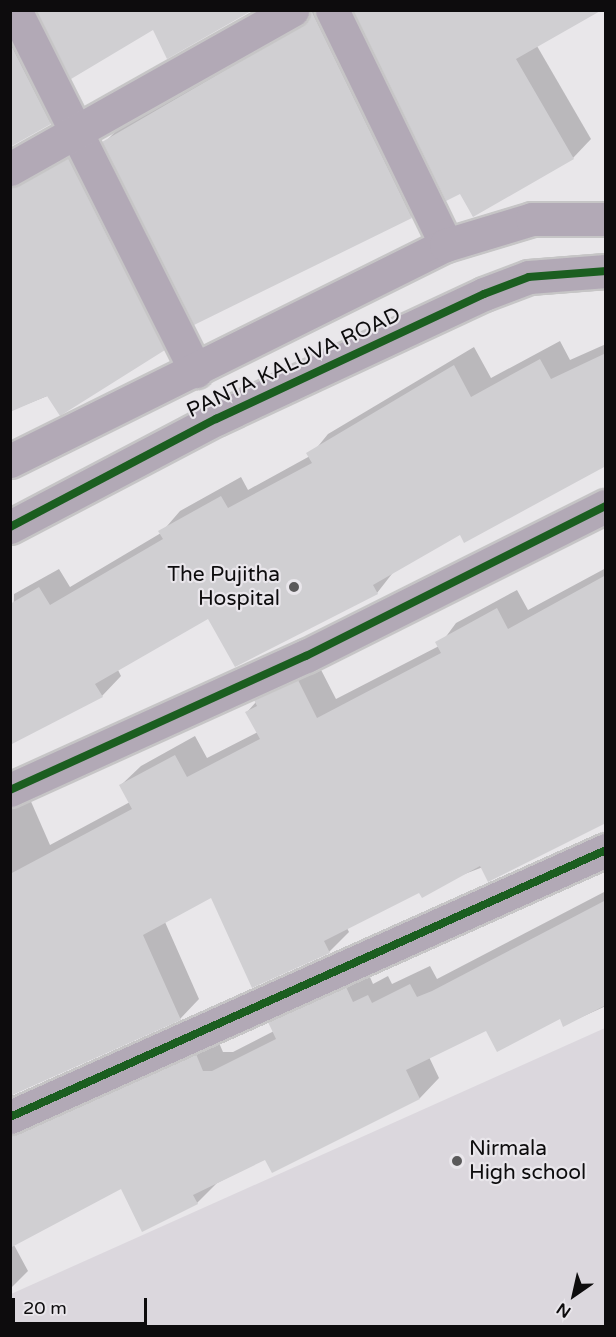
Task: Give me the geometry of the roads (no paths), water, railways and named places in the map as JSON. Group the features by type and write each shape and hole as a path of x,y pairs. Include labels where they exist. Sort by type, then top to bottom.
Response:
{"street":[{"path":"15,10 78,128 196,371"},
{"path":"10,169 78,128 292,10"},
{"path":"332,10 446,245"},
{"name":"PANTA KALUVA ROAD","path":"10,461 196,371 446,245 532,219 606,219"},
{"name":"PANTA KALUVA ROAD","path":"10,527 216,419 484,294 541,275 606,271"},
{"path":"10,790 306,656 606,506"},
{"path":"14,1107 606,850"}],"place":[{"name":"The Pujitha Hospital","path":"294,587"},
{"name":"Nirmala High school","path":"457,1161"}]}
